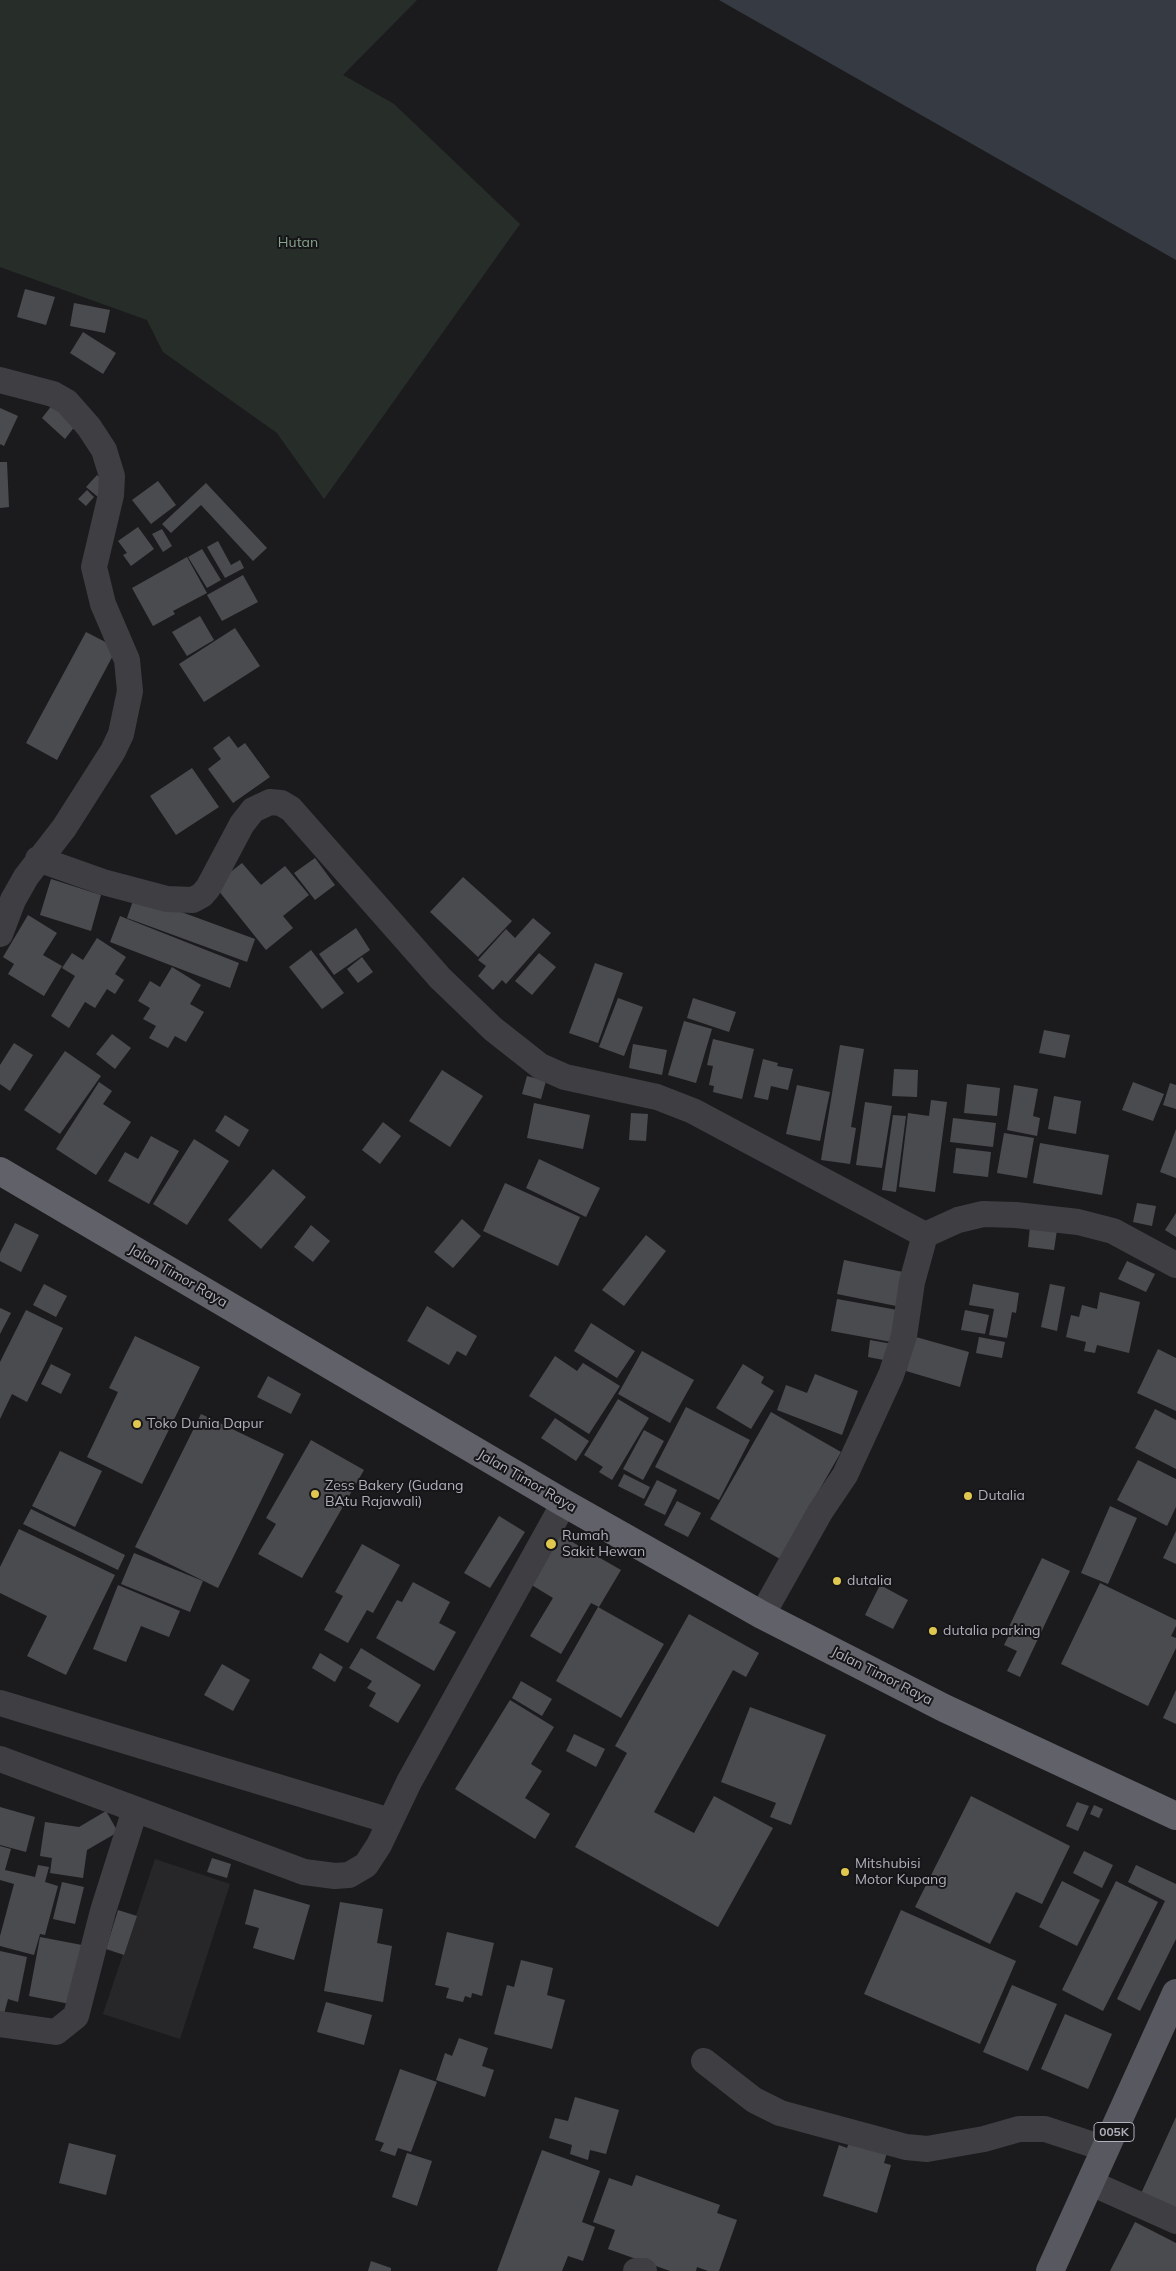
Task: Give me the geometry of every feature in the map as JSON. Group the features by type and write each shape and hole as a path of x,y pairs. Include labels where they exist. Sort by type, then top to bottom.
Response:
{"highway":[{"name":"Jalan Timor Raya","path":"0,1171 564,1503 762,1615 944,1708 1176,1816"}],"main road":[{"name":"005K","path":"1050,2271 1176,1992"}],"street":[{"path":"0,380 53,394 67,402 89,427 104,450 112,476 111,495 94,567 103,604 127,660 128,673 128,707 121,734 113,751 64,828 38,859 13,900 0,934"},
{"path":"38,859 103,882 167,899 194,900 208,888 242,824 253,810 270,802 281,803 291,809 409,940 440,978 493,1028 540,1066 565,1077 657,1097 693,1112 925,1235"},
{"path":"925,1235 958,1220 983,1214 1016,1215 1078,1222 1113,1231 1176,1265"},
{"path":"762,1615 820,1512 845,1475 887,1384 904,1336 912,1282 925,1235"},
{"path":"0,1759 304,1872 349,1876 366,1866 409,1782 564,1503"},
{"path":"0,1703 390,1821"},
{"path":"0,2024 56,2032 76,2016 103,1911 135,1810"},
{"path":"704,2061 754,2100 780,2113 906,2147 927,2150 984,2139 1019,2129 1045,2129 1106,2149"},
{"path":"1091,2183 1176,2221"},
{"path":"636,2271 644,2271"}],"shaded area":[{"path":"719,0 1176,0 1176,260"},
{"path":"155,1859 230,1884 180,2039 103,2014"}],"green space":[{"name":"Hutan","path":"0,0 417,0 343,75 394,104 520,224 324,499 277,433 163,352 147,320 0,267"}],"building":[{"path":"25,289 55,297 46,325 17,317"},
{"path":"74,303 110,310 105,333 70,326"},
{"path":"83,332 116,353 103,374 70,353"},
{"path":"56,400 79,421 65,439 42,418"},
{"path":"0,408 18,416 4,446 0,444"},
{"path":"0,462 7,462 9,507 0,508"},
{"path":"97,475 108,485 98,497 86,487"},
{"path":"158,481 176,505 151,524 132,500"},
{"path":"206,483 267,548 253,561 201,505 171,533 162,524"},
{"path":"87,490 94,497 86,506 78,499"},
{"path":"138,527 154,549 131,566 123,555 127,553 118,541"},
{"path":"162,529 172,546 163,552 152,534"},
{"path":"218,541 231,565 240,560 244,568 225,578 207,547"},
{"path":"202,549 221,580 207,588 188,557"},
{"path":"187,557 207,593 173,611 175,614 153,626 132,588"},
{"path":"243,575 258,602 222,621 207,595"},
{"path":"200,616 214,640 187,656 172,632"},
{"path":"235,628 260,666 204,702 179,664"},
{"path":"86,632 117,648 57,760 26,743"},
{"path":"229,736 238,748 245,743 270,777 233,803 208,769 221,759 213,748"},
{"path":"192,768 219,807 176,835 150,796"},
{"path":"315,858 335,885 315,900 294,873"},
{"path":"242,863 261,885 285,866 309,895 283,916 293,928 266,950 214,885"},
{"path":"463,877 512,921 478,957 430,912"},
{"path":"51,879 101,895 91,931 40,915"},
{"path":"135,895 255,939 247,962 127,918"},
{"path":"28,915 57,933 43,955 62,966 44,996 8,974 14,964 3,957"},
{"path":"120,916 239,963 230,988 110,942"},
{"path":"533,918 551,933 506,984 502,980 493,990 478,976 486,966 478,960 506,929 515,938"},
{"path":"356,928 370,950 334,975 319,954"},
{"path":"97,938 126,957 115,974 124,980 115,994 107,989 95,1008 85,1002 69,1028 51,1016 75,976 62,968 72,953 83,960"},
{"path":"311,950 344,993 322,1009 289,967"},
{"path":"539,953 556,967 532,995 515,981"},
{"path":"362,957 373,972 358,983 347,969"},
{"path":"595,963 623,973 598,1043 569,1033"},
{"path":"172,967 201,985 190,1004 204,1012 186,1042 175,1036 168,1048 149,1038 156,1026 143,1019 150,1008 138,1001 150,981 160,987"},
{"path":"618,998 643,1007 624,1056 599,1047"},
{"path":"693,998 736,1012 729,1032 687,1018"},
{"path":"684,1021 712,1029 696,1083 668,1075"},
{"path":"1044,1030 1070,1035 1065,1058 1039,1053"},
{"path":"112,1034 131,1048 115,1069 96,1054"},
{"path":"713,1039 754,1049 742,1099 713,1092 714,1086 709,1085 713,1066 707,1065"},
{"path":"14,1043 33,1055 10,1091 0,1084 0,1065"},
{"path":"633,1044 667,1050 662,1075 629,1068"},
{"path":"840,1045 864,1049 851,1127 856,1128 850,1164 821,1160"},
{"path":"65,1051 101,1076 60,1134 24,1110"},
{"path":"763,1059 778,1063 777,1066 793,1069 788,1090 771,1086 768,1100 754,1097"},
{"path":"894,1069 918,1070 917,1097 892,1096"},
{"path":"442,1070 483,1096 450,1147 409,1121"},
{"path":"527,1076 546,1081 541,1099 522,1094"},
{"path":"99,1082 112,1091 103,1104 131,1122 96,1175 56,1149"},
{"path":"1133,1082 1164,1094 1153,1121 1122,1110"},
{"path":"1170,1083 1176,1085 1176,1109 1163,1105"},
{"path":"967,1084 1000,1088 997,1116 964,1113"},
{"path":"797,1085 830,1092 820,1141 786,1134"},
{"path":"1014,1085 1038,1089 1033,1116 1040,1118 1037,1136 1007,1130"},
{"path":"1054,1096 1081,1101 1076,1134 1048,1129"},
{"path":"931,1100 947,1102 935,1192 899,1187 908,1113 929,1116"},
{"path":"865,1102 892,1106 882,1168 856,1165"},
{"path":"534,1103 590,1115 583,1149 527,1138"},
{"path":"631,1113 648,1114 646,1141 629,1140"},
{"path":"225,1115 249,1130 239,1147 215,1131"},
{"path":"893,1115 906,1116 896,1192 882,1190"},
{"path":"953,1118 996,1123 993,1147 950,1142"},
{"path":"383,1122 401,1136 380,1164 362,1150"},
{"path":"1176,1129 1176,1178 1160,1172"},
{"path":"1004,1133 1034,1138 1027,1178 997,1173"},
{"path":"151,1136 179,1151 149,1204 108,1181 125,1152 138,1159"},
{"path":"194,1139 229,1161 187,1225 153,1204"},
{"path":"1040,1143 1109,1155 1102,1195 1033,1183"},
{"path":"956,1148 991,1152 988,1177 953,1173"},
{"path":"539,1159 600,1188 586,1217 526,1188"},
{"path":"273,1169 306,1197 261,1249 228,1220"},
{"path":"505,1183 580,1217 558,1266 483,1231"},
{"path":"1137,1203 1156,1206 1152,1226 1133,1222"},
{"path":"1176,1213 1176,1237 1165,1230"},
{"path":"462,1219 481,1236 453,1268 434,1252"},
{"path":"15,1223 39,1235 21,1272 0,1261 0,1253"},
{"path":"311,1225 330,1241 313,1262 294,1247"},
{"path":"1030,1226 1057,1230 1054,1250 1028,1247"},
{"path":"646,1235 666,1251 624,1306 602,1290"},
{"path":"844,1260 908,1273 901,1307 837,1294"},
{"path":"1127,1261 1155,1274 1146,1292 1118,1279"},
{"path":"44,1284 67,1296 56,1317 33,1305"},
{"path":"973,1284 1019,1293 1016,1313 1012,1312 1007,1338 989,1335 994,1309 969,1305"},
{"path":"1050,1284 1065,1287 1057,1331 1041,1327"},
{"path":"1100,1292 1140,1302 1129,1353 1097,1345 1095,1353 1084,1351 1086,1342 1066,1337 1071,1315 1079,1317 1082,1305 1097,1309"},
{"path":"837,1299 903,1311 897,1343 831,1331"},
{"path":"427,1306 477,1336 466,1356 457,1351 449,1365 407,1341"},
{"path":"0,1308 11,1313 0,1334"},
{"path":"26,1310 63,1328 27,1402 12,1394 0,1419 0,1362"},
{"path":"965,1310 989,1315 985,1334 961,1330"},
{"path":"591,1323 635,1351 617,1378 574,1351"},
{"name":"Toko Dunia Dapur","path":"135,1336 200,1367 142,1484 87,1457 118,1392 109,1388"},
{"path":"916,1337 969,1352 960,1387 906,1371"},
{"path":"979,1337 1005,1342 1002,1358 976,1353"},
{"path":"870,1340 898,1345 894,1362 868,1357"},
{"path":"1158,1349 1176,1358 1176,1411 1137,1393"},
{"path":"642,1351 694,1380 670,1423 618,1394"},
{"path":"555,1356 577,1371 583,1363 620,1386 589,1434 529,1396"},
{"path":"51,1364 71,1374 61,1394 41,1384"},
{"path":"743,1364 764,1377 761,1383 774,1391 751,1429 716,1408"},
{"path":"815,1374 858,1391 842,1435 777,1410 786,1385 807,1393"},
{"path":"268,1376 301,1394 291,1414 257,1397"},
{"path":"618,1399 649,1418 612,1480 599,1472 603,1467 584,1455"},
{"path":"686,1407 750,1440 719,1500 655,1467"},
{"path":"1155,1409 1176,1420 1176,1469 1135,1448"},
{"path":"771,1412 841,1452 780,1559 710,1519"},
{"path":"201,1414 284,1454 218,1588 135,1547"},
{"path":"555,1418 589,1441 576,1461 541,1438"},
{"path":"644,1430 664,1441 643,1480 623,1469"},
{"name":"Zess Bakery (Gudang BAtu Rajawali)","path":"311,1440 364,1470 302,1578 258,1554 276,1524 266,1518"},
{"path":"60,1451 102,1471 75,1527 32,1506"},
{"path":"1138,1460 1176,1479 1176,1507 1167,1526 1117,1500"},
{"path":"624,1474 650,1487 644,1499 618,1486"},
{"path":"657,1480 677,1490 665,1515 644,1505"},
{"path":"677,1501 701,1513 688,1537 664,1525"},
{"path":"1110,1506 1137,1518 1108,1584 1081,1573"},
{"path":"31,1509 125,1555 118,1570 23,1524"},
{"path":"499,1516 525,1532 490,1588 464,1573"},
{"path":"19,1529 115,1575 66,1675 27,1656 47,1616 0,1593 0,1567"},
{"path":"1176,1531 1176,1564 1163,1558"},
{"path":"560,1535 621,1570 599,1607 591,1603 561,1654 530,1636 553,1598 530,1584"},
{"path":"362,1544 400,1565 373,1613 367,1610 348,1643 324,1630 343,1596 335,1592"},
{"path":"134,1553 203,1581 190,1612 121,1584"},
{"path":"1042,1558 1070,1571 1020,1677 1007,1671 1017,1651 1004,1645 1009,1635 1006,1633"},
{"path":"413,1582 450,1602 439,1623 456,1632 434,1671 376,1638 397,1600 402,1602"},
{"path":"1100,1583 1176,1620 1176,1626 1171,1636 1176,1638 1176,1648 1148,1706 1061,1664"},
{"path":"118,1585 180,1611 169,1637 141,1626 126,1662 93,1649"},
{"path":"880,1585 908,1600 893,1629 865,1615"},
{"path":"598,1607 664,1644 621,1718 556,1681"},
{"path":"689,1614 759,1653 746,1677 733,1670 654,1812 694,1833 714,1796 773,1828 718,1927 575,1847 627,1753 615,1746"},
{"path":"361,1648 421,1685 398,1723 369,1706 376,1693 367,1688 372,1681 349,1668"},
{"path":"320,1653 343,1667 335,1682 312,1668"},
{"path":"222,1664 250,1680 233,1711 204,1695"},
{"path":"521,1681 552,1699 542,1716 512,1698"},
{"path":"1176,1690 1176,1724 1163,1718"},
{"path":"510,1700 554,1727 531,1764 542,1771 525,1798 550,1814 535,1839 455,1789"},
{"path":"750,1707 826,1735 791,1825 770,1817 776,1803 721,1782"},
{"path":"574,1734 605,1749 596,1767 566,1751"},
{"path":"971,1796 1070,1846 1042,1904 1016,1892 990,1944 915,1907"},
{"path":"1077,1802 1089,1806 1078,1831 1066,1826"},
{"path":"1094,1805 1103,1809 1099,1818 1090,1814"},
{"path":"0,1807 35,1817 26,1852 0,1845"},
{"path":"106,1811 118,1832 87,1850 83,1878 50,1873 52,1858 40,1856 45,1822 79,1827"},
{"path":"0,1846 11,1849 5,1870 35,1877 38,1865 49,1867 45,1882 58,1886 45,1935 40,1934 34,1955 0,1946 0,1936 14,1884 0,1880"},
{"path":"1084,1851 1113,1865 1102,1888 1073,1873"},
{"path":"212,1858 231,1864 227,1878 207,1872"},
{"path":"1136,1865 1176,1884 1176,1939 1140,2011 1117,1999 1165,1901 1128,1882"},
{"path":"1062,1881 1100,1900 1077,1946 1039,1927"},
{"path":"1116,1881 1158,1902 1103,2011 1062,1990"},
{"path":"62,1882 84,1887 75,1924 53,1919"},
{"path":"254,1889 310,1905 294,1960 253,1948 259,1928 245,1924"},
{"path":"340,1902 383,1909 377,1943 392,1946 383,2002 324,1991"},
{"path":"118,1910 137,1916 124,1955 106,1949"},
{"path":"901,1910 1016,1961 980,2044 864,1994"},
{"path":"447,1932 494,1943 482,1996 472,1993 471,1998 465,1996 463,2002 446,1998 449,1988 435,1985"},
{"path":"40,1937 82,1945 70,2004 29,1996"},
{"path":"0,1951 27,1957 18,2002 8,1999 4,2014 0,2013"},
{"path":"521,1960 553,1968 547,1995 565,2000 552,2049 494,2034 507,1985 514,1987"},
{"path":"1012,1985 1057,2004 1028,2071 983,2052"},
{"path":"326,2002 372,2015 364,2045 317,2032"},
{"path":"1065,2014 1112,2034 1088,2089 1041,2069"},
{"path":"459,2038 488,2048 482,2066 494,2070 485,2097 436,2080 445,2053 452,2056"},
{"path":"400,2069 437,2082 411,2152 398,2148 395,2156 380,2151 384,2143 375,2140"},
{"path":"575,2097 619,2110 606,2154 590,2150 588,2160 570,2154 572,2145 549,2138 555,2118 568,2121"},
{"path":"1176,2117 1176,2215 1139,2198"},
{"path":"851,2137 888,2149 884,2163 891,2165 877,2213 823,2196 839,2145 847,2148"},
{"path":"69,2143 116,2155 106,2195 59,2183"},
{"path":"542,2150 600,2171 582,2222 595,2227 583,2261 568,2256 562,2271 497,2271"},
{"path":"407,2153 432,2161 417,2206 392,2197"},
{"path":"636,2175 720,2205 717,2213 737,2220 719,2271 708,2271 697,2267 696,2271 670,2271 608,2249 615,2230 593,2222 609,2178 632,2186"},
{"path":"1135,2222 1176,2243 1176,2271 1110,2271"},
{"path":"371,2261 391,2268 391,2271 368,2271"}],"place":[{"name":"Toko Dunia Dapur","path":"137,1424"},
{"name":"Zess Bakery (Gudang BAtu Rajawali)","path":"315,1494"},
{"name":"Dutalia","path":"968,1496"},
{"name":"Rumah Sakit Hewan","path":"551,1544"},
{"name":"dutalia","path":"837,1581"},
{"name":"dutalia parking","path":"933,1631"},
{"name":"Mitshubisi Motor Kupang","path":"845,1872"}]}
